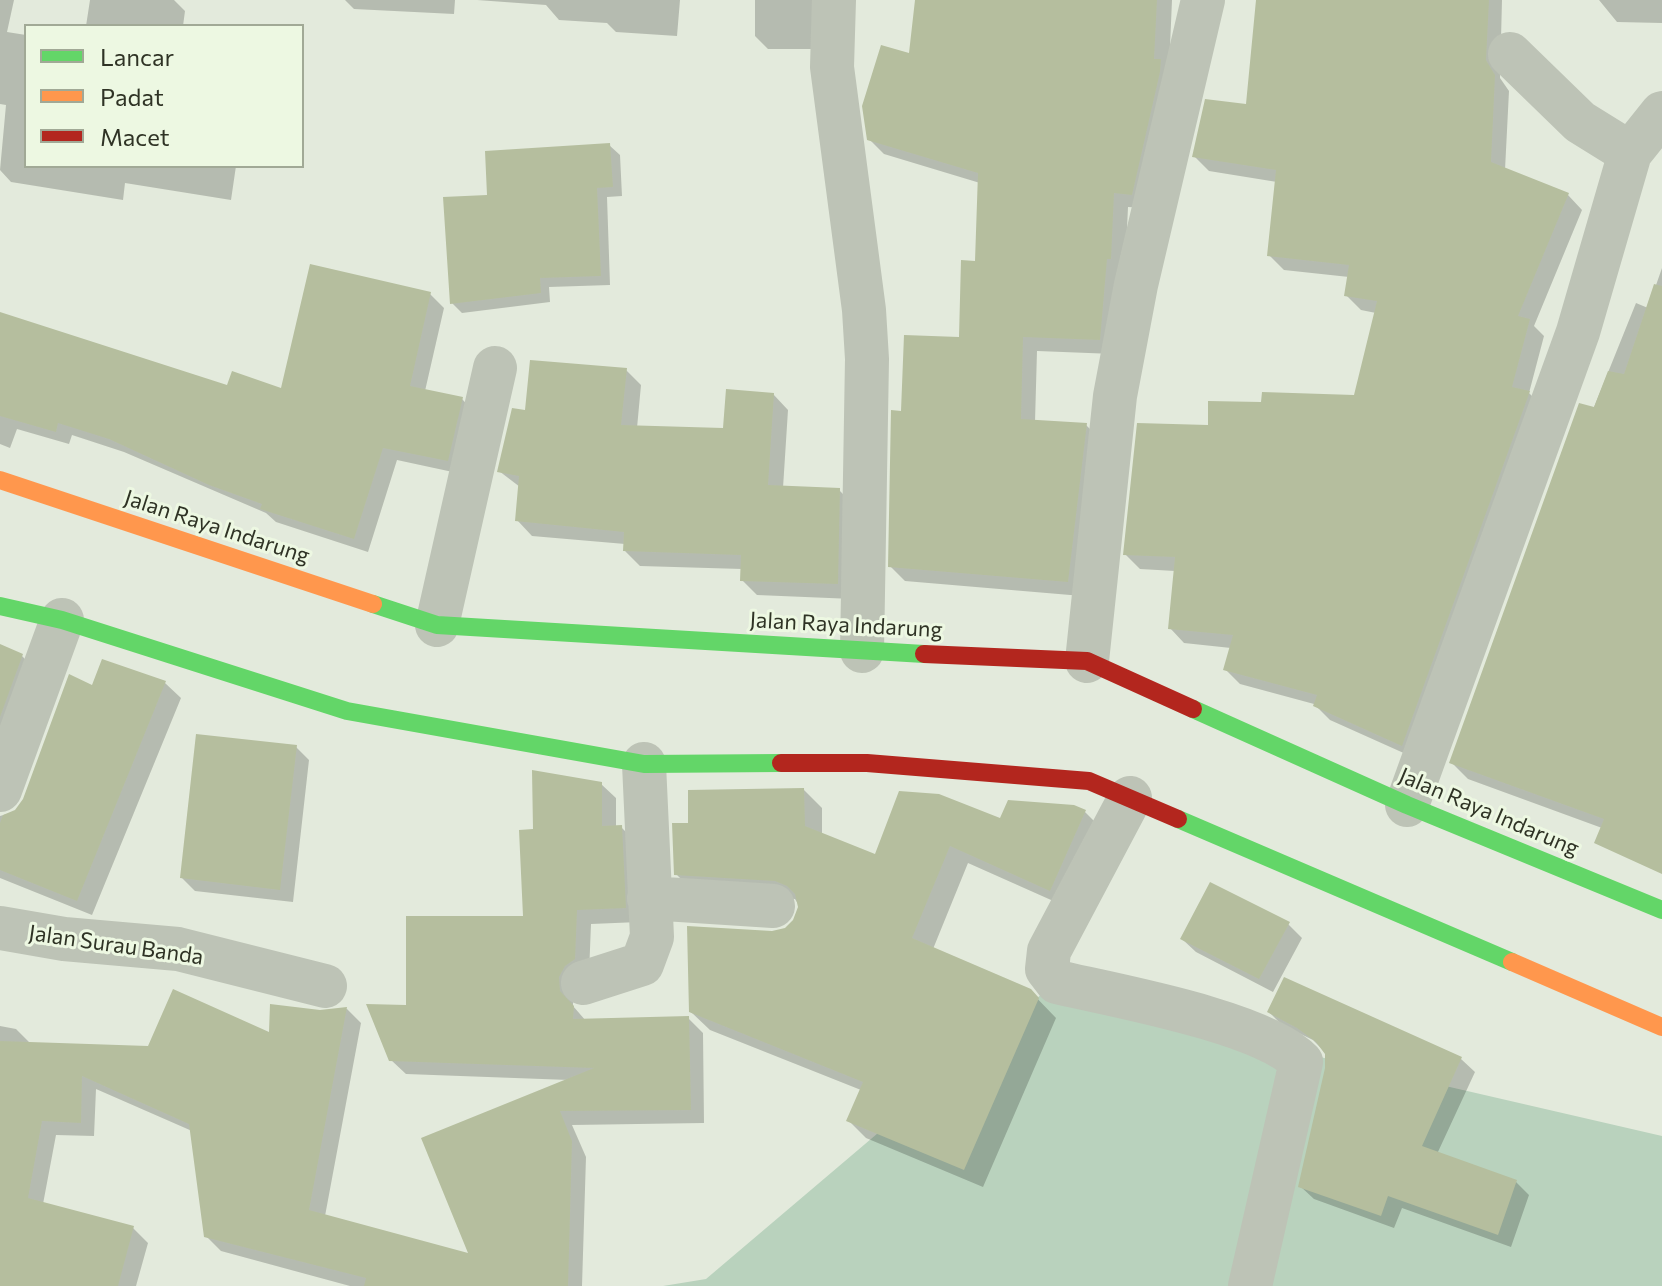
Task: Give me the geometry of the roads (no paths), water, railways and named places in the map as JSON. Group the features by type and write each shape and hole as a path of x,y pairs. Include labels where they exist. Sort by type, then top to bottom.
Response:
{"highway":[{"name":"Jalan Raya Indarung","path":"0,480 437,625 862,651 1087,661 1407,805 1662,910"},
{"path":"0,606 62,620 347,711 644,764 867,763 1089,781 1662,1027"}],"street":[{"path":"834,0 832,67 864,310 867,359 862,651"},
{"path":"1087,661 1115,396 1140,270 1203,0"},
{"path":"1510,54 1580,122 1630,153"},
{"path":"1407,805 1578,332 1630,153 1662,113"},
{"path":"437,625 495,368"},
{"path":"0,790 62,620"},
{"path":"583,983 642,964 652,937 644,764"},
{"path":"1130,798 1049,951 1047,969 1057,982 1171,1008 1221,1023 1290,1050 1301,1062 1250,1286"},
{"path":"649,898 773,906"},
{"name":"Jalan Surau Banda","path":"0,928 64,939 178,949 325,986"}]}
